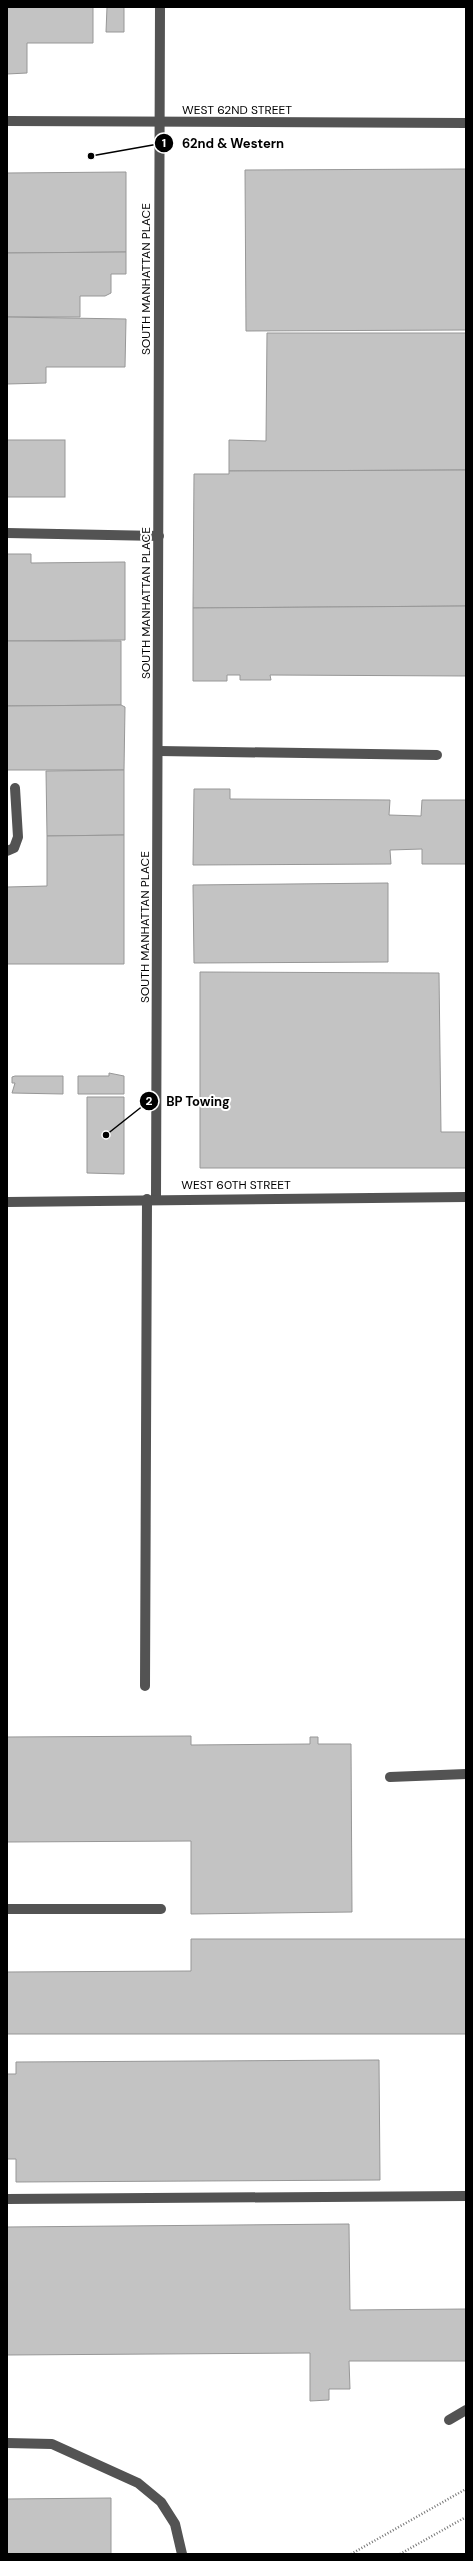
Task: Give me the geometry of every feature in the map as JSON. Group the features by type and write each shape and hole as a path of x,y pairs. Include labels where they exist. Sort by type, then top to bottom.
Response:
{"street":[{"name":"SOUTH MANHATTAN PLACE","path":"145,1686 151,1199 159,751 158,122 160,7"},
{"name":"WEST 62ND STREET","path":"7,121 466,123"},
{"path":"7,533 159,536"},
{"path":"159,751 437,756"},
{"path":"7,851 14,848 18,837 15,788"},
{"name":"WEST 60TH STREET","path":"7,1202 151,1199 466,1197"},
{"path":"390,1777 466,1774"},
{"path":"7,1909 161,1909"},
{"path":"7,2199 466,2196"},
{"path":"449,2420 466,2410"},
{"path":"7,2442 52,2444 138,2483 161,2502 175,2524 182,2554"}],"path":[{"path":"351,2554 466,2489"},
{"path":"400,2554 466,2517"}],"building":[{"path":"7,7 93,7 93,43 27,43 27,73 7,74"},
{"path":"107,7 124,7 124,32 106,32"},
{"path":"466,169 466,330 246,331 245,170"},
{"path":"126,172 126,252 7,253 7,173"},
{"path":"126,252 126,274 111,274 111,293 105,296 80,296 80,317 7,317 7,253"},
{"path":"7,317 126,319 125,367 46,367 46,383 7,384"},
{"path":"267,333 466,333 466,470 229,471 229,440 266,441"},
{"path":"7,440 65,440 65,497 7,497"},
{"path":"466,470 466,606 193,608 194,474 229,474 229,471"},
{"path":"7,554 31,554 31,563 125,562 125,640 7,641"},
{"path":"466,606 466,676 270,675 271,680 240,680 240,675 227,675 227,681 193,681 193,608"},
{"path":"7,641 121,641 121,705 7,706"},
{"path":"121,705 125,707 124,770 7,770 7,706"},
{"path":"124,770 124,835 47,836 46,771"},
{"path":"194,789 230,789 230,799 390,800 389,815 421,816 422,800 466,800 466,864 422,864 422,849 390,850 391,864 193,865"},
{"path":"124,835 124,964 7,964 7,887 47,886 47,836"},
{"path":"388,883 388,962 194,963 193,885"},
{"path":"200,972 439,973 441,1132 466,1132 466,1168 200,1168"},
{"path":"109,1073 124,1076 124,1094 78,1094 78,1076 109,1076"},
{"path":"63,1076 63,1094 12,1093 15,1083 12,1083 12,1077"},
{"path":"87,1097 124,1097 124,1174 87,1173"},
{"path":"191,1736 191,1745 310,1744 310,1737 318,1737 318,1744 351,1744 352,1912 191,1914 191,1841 7,1842 7,1737"},
{"path":"191,1939 466,1939 466,2034 7,2034 7,1972 191,1971"},
{"path":"379,2060 380,2180 16,2182 16,2159 7,2159 7,2074 16,2074 16,2062"},
{"path":"349,2224 350,2310 466,2309 466,2361 349,2361 350,2389 329,2389 329,2400 310,2401 310,2353 7,2355 7,2227"},
{"path":"111,2498 111,2554 7,2554 7,2499"}],"place":[{"name":"62nd & Western","path":"91,156"},
{"name":"BP Towing","path":"106,1135"}]}
